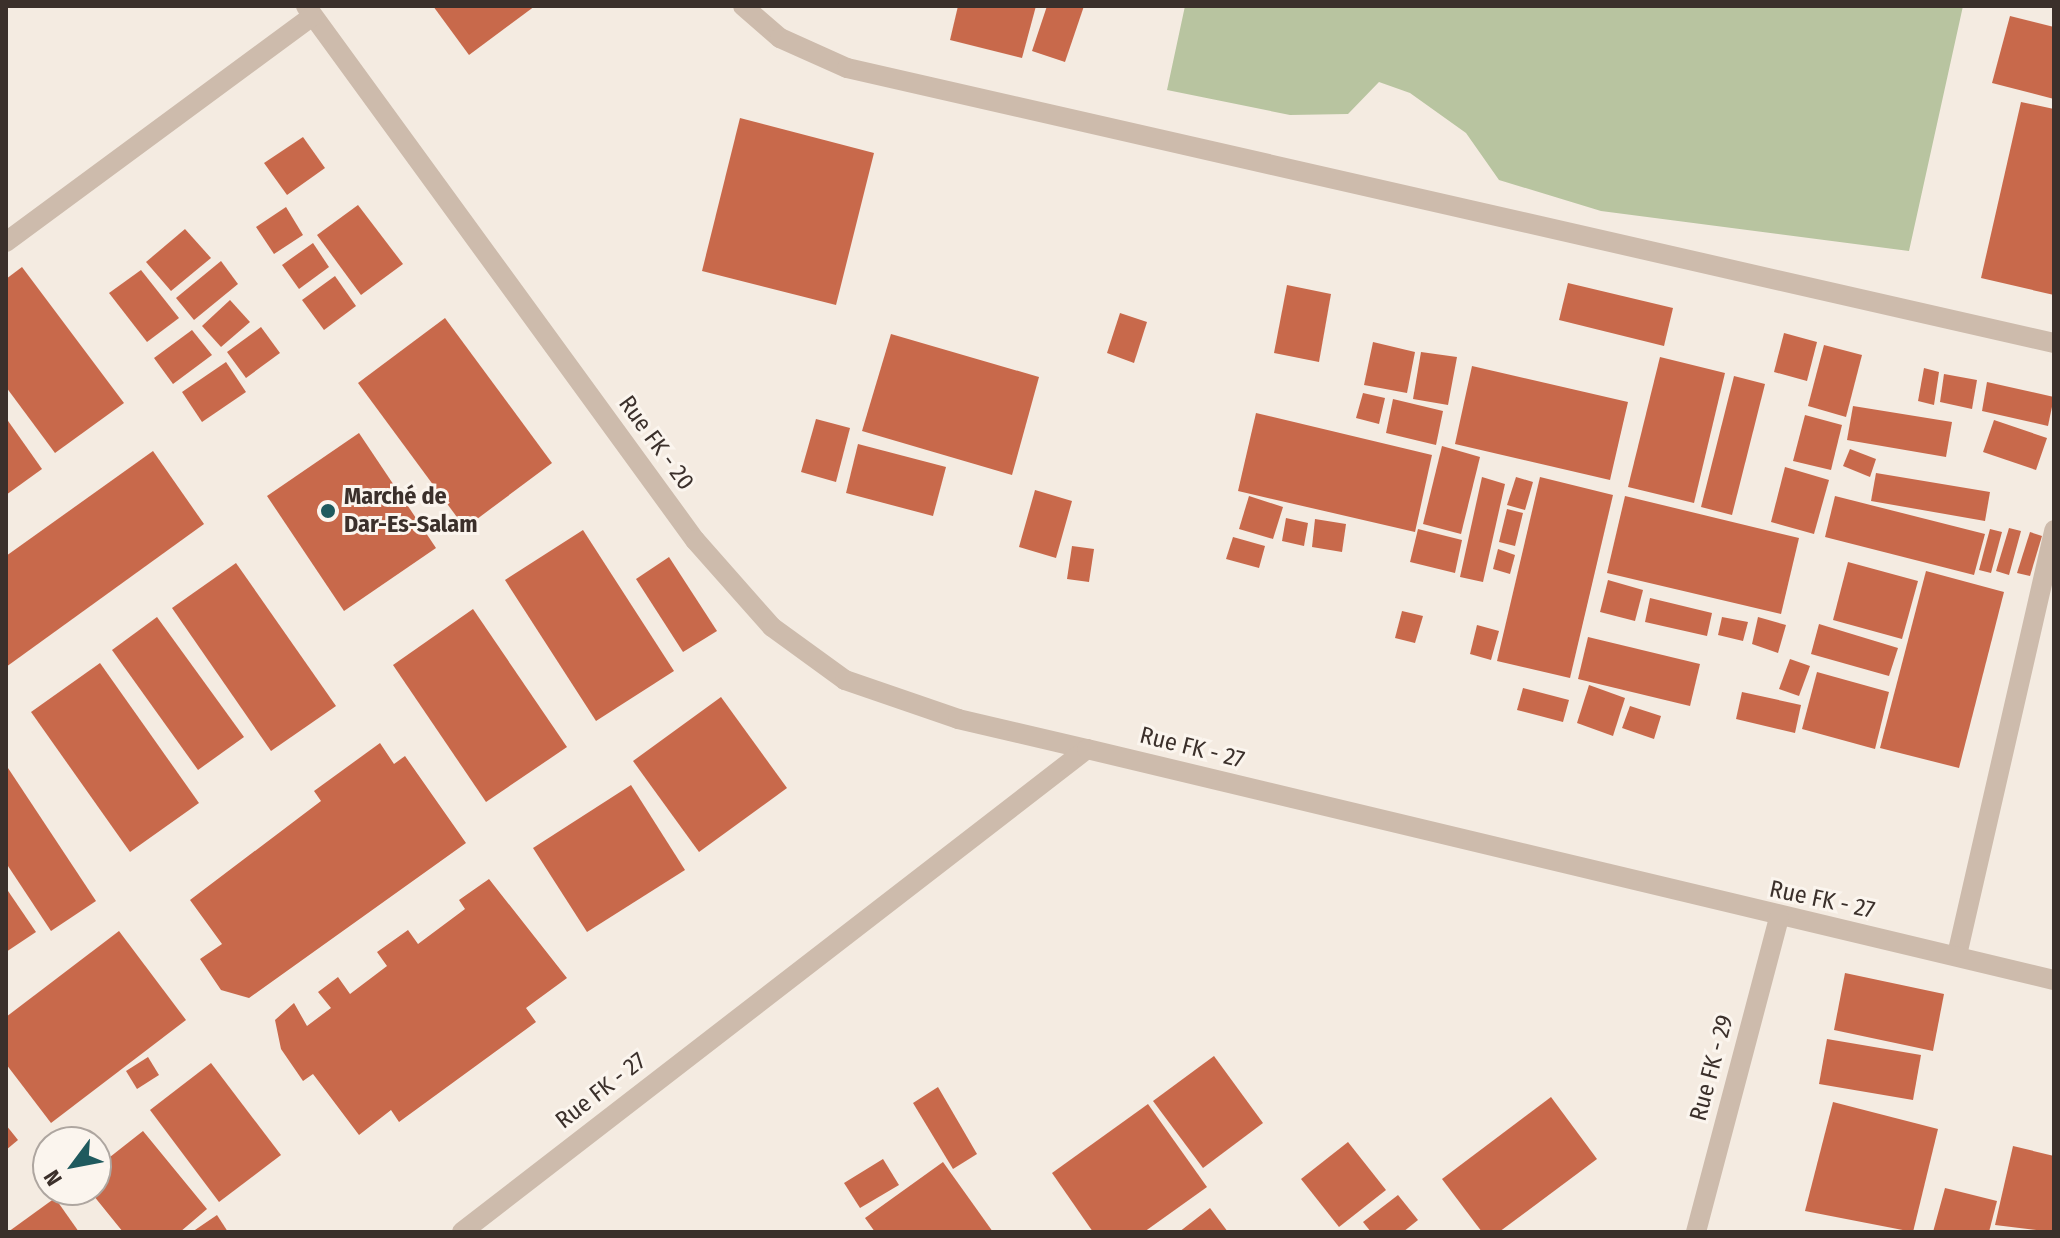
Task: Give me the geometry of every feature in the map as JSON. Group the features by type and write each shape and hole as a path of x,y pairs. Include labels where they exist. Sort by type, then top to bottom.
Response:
{"street":[{"path":"743,6 780,38 847,68 2054,343"},
{"path":"6,242 309,11"},
{"name":"Rue FK - 20","path":"309,11 695,540 772,627 845,680 958,719 1087,749"},
{"path":"1957,955 2054,530"},
{"name":"Rue FK - 27","path":"462,1232 1087,749 1779,918 1957,955 2054,980"},
{"name":"Rue FK - 29","path":"1696,1232 1779,918"}],"green space":[{"path":"1185,6 1963,6 1909,251 1601,211 1499,180 1466,133 1410,93 1379,82 1348,114 1290,115 1167,90"}],"building":[{"path":"433,6 535,6 469,55"},
{"path":"958,6 1036,6 1022,58 950,40"},
{"path":"1047,6 1084,6 1065,62 1032,51"},
{"path":"2010,16 2054,27 2054,99 1992,83"},
{"path":"2021,102 2054,109 2054,295 1981,278"},
{"path":"740,118 874,153 836,305 702,271"},
{"path":"303,137 325,168 287,195 264,163"},
{"path":"358,205 403,264 361,295 317,235"},
{"path":"286,207 303,235 274,254 256,227"},
{"path":"185,229 211,258 171,291 146,262"},
{"path":"313,243 329,267 299,289 282,265"},
{"path":"221,261 238,284 194,320 176,298"},
{"path":"22,267 124,403 55,453 6,387 6,279"},
{"path":"141,270 179,318 147,342 109,293"},
{"path":"335,276 356,306 324,330 302,300"},
{"path":"1568,283 1673,308 1664,346 1559,320"},
{"path":"1287,285 1331,294 1319,362 1274,353"},
{"path":"230,300 250,322 221,347 202,326"},
{"path":"1120,313 1147,322 1134,363 1107,353"},
{"path":"445,318 552,463 465,528 358,383"},
{"path":"261,327 280,353 246,378 227,352"},
{"path":"192,330 212,355 173,384 154,358"},
{"path":"1784,333 1817,342 1807,381 1774,372"},
{"path":"891,334 1039,377 1012,475 862,431"},
{"path":"1373,342 1415,352 1407,393 1364,385"},
{"path":"1824,345 1862,355 1846,417 1808,406"},
{"path":"1421,352 1457,357 1448,405 1413,399"},
{"path":"1660,357 1725,373 1694,503 1628,487"},
{"path":"226,362 246,392 202,422 182,392"},
{"path":"1472,366 1628,402 1610,480 1455,444"},
{"path":"1924,368 1939,372 1934,405 1918,401"},
{"path":"1944,374 1977,380 1972,409 1940,402"},
{"path":"1734,376 1765,384 1732,515 1701,507"},
{"path":"1987,382 2054,397 2048,426 1982,411"},
{"path":"1363,393 1385,398 1379,424 1356,418"},
{"path":"1393,399 1443,411 1436,445 1386,433"},
{"path":"1853,406 1952,422 1946,457 1847,440"},
{"path":"1256,413 1432,455 1415,532 1238,491"},
{"path":"1805,415 1842,425 1831,470 1793,461"},
{"path":"6,418 42,469 6,495"},
{"path":"816,419 850,428 836,482 801,472"},
{"path":"1994,420 2047,438 2036,470 1983,452"},
{"path":"359,433 436,548 344,611 267,496"},
{"path":"858,444 946,467 933,516 846,493"},
{"path":"1442,446 1480,457 1461,534 1423,524"},
{"path":"1850,449 1876,459 1870,477 1843,466"},
{"path":"153,451 204,524 6,667 6,556"},
{"path":"1785,467 1829,480 1814,534 1771,522"},
{"path":"1876,473 1990,492 1985,521 1871,501"},
{"path":"1482,477 1505,484 1483,582 1460,577"},
{"path":"1516,477 1533,482 1525,510 1507,505"},
{"path":"1540,477 1613,495 1570,678 1497,661"},
{"path":"1035,490 1072,501 1056,558 1019,547"},
{"path":"1249,496 1283,507 1273,539 1239,529"},
{"path":"1625,496 1799,538 1781,614 1607,573"},
{"path":"1835,496 1985,534 1974,575 1825,537"},
{"path":"1507,509 1523,513 1515,546 1499,542"},
{"path":"1286,518 1308,523 1304,546 1282,541"},
{"path":"1315,519 1346,524 1342,552 1312,547"},
{"path":"2009,528 2021,531 2009,575 1996,571"},
{"path":"1418,529 1462,540 1455,573 1410,562"},
{"path":"1990,529 2002,532 1991,573 1979,570"},
{"path":"583,530 674,671 596,721 505,580"},
{"path":"2030,532 2042,536 2030,576 2017,573"},
{"path":"1233,537 1265,546 1259,568 1226,559"},
{"path":"1072,546 1094,549 1089,582 1067,579"},
{"path":"1498,549 1515,555 1510,574 1493,569"},
{"path":"669,557 717,631 683,652 636,579"},
{"path":"1848,562 1918,581 1902,639 1833,620"},
{"path":"236,563 336,706 271,751 172,608"},
{"path":"1926,571 2004,592 1959,768 1880,748"},
{"path":"1608,580 1643,590 1635,621 1600,612"},
{"path":"1650,598 1712,613 1707,636 1645,622"},
{"path":"473,609 567,747 486,802 393,665"},
{"path":"1402,611 1423,616 1415,643 1395,638"},
{"path":"157,617 244,737 198,770 112,650"},
{"path":"1722,617 1748,622 1743,641 1718,635"},
{"path":"1758,617 1786,625 1778,653 1752,644"},
{"path":"1819,624 1898,648 1889,676 1811,654"},
{"path":"1477,625 1499,631 1491,660 1470,654"},
{"path":"1588,637 1700,664 1690,706 1578,679"},
{"path":"1790,659 1810,666 1799,696 1779,689"},
{"path":"100,663 199,803 130,852 31,712"},
{"path":"1817,672 1889,692 1875,749 1802,729"},
{"path":"1589,685 1625,698 1613,736 1577,723"},
{"path":"1523,688 1569,700 1563,722 1517,710"},
{"path":"1742,692 1801,705 1795,733 1736,719"},
{"path":"721,697 787,788 699,852 633,761"},
{"path":"1630,706 1661,716 1654,739 1622,728"},
{"path":"380,743 394,764 405,756 466,843 249,998 221,990 200,959 222,944 190,900 321,801 314,791"},
{"path":"6,765 96,901 51,931 6,863"},
{"path":"631,785 685,870 587,932 533,848"},
{"path":"489,879 567,978 526,1008 536,1022 399,1122 391,1110 359,1135 313,1074 303,1081 281,1049 275,1020 294,1003 307,1026 331,1008 318,992 338,977 350,994 387,966 377,952 408,930 418,944 465,909 459,900"},
{"path":"6,888 36,932 6,952"},
{"path":"119,931 186,1020 51,1123 6,1064 6,1017"},
{"path":"1845,973 1944,994 1933,1051 1834,1030"},
{"path":"1827,1039 1921,1055 1913,1100 1819,1084"},
{"path":"1214,1056 1263,1123 1203,1168 1153,1101"},
{"path":"148,1057 159,1075 137,1089 126,1071"},
{"path":"211,1063 281,1155 219,1202 150,1110"},
{"path":"938,1087 977,1154 953,1169 913,1103"},
{"path":"1551,1097 1597,1159 1499,1232 1482,1232 1442,1179"},
{"path":"1833,1102 1938,1129 1913,1232 1805,1211"},
{"path":"1148,1104 1207,1187 1144,1232 1093,1232 1052,1173"},
{"path":"6,1125 18,1140 6,1150"},
{"path":"143,1131 207,1209 180,1232 123,1232 102,1206 112,1206 112,1155"},
{"path":"1348,1142 1386,1190 1339,1227 1301,1179"},
{"path":"2013,1146 2054,1156 2054,1232 1995,1225"},
{"path":"883,1159 899,1185 860,1208 844,1183"},
{"path":"943,1162 993,1232 875,1232 865,1218"},
{"path":"1945,1188 1997,1201 1989,1232 1933,1232"},
{"path":"1398,1195 1418,1220 1403,1232 1371,1232 1363,1222"},
{"path":"44,1206 61,1206 79,1232 8,1232"},
{"path":"1210,1208 1228,1232 1179,1232"},
{"path":"217,1215 228,1232 192,1232"}],"place":[{"name":"Marché de Dar-Es-Salam","path":"328,511"}]}
